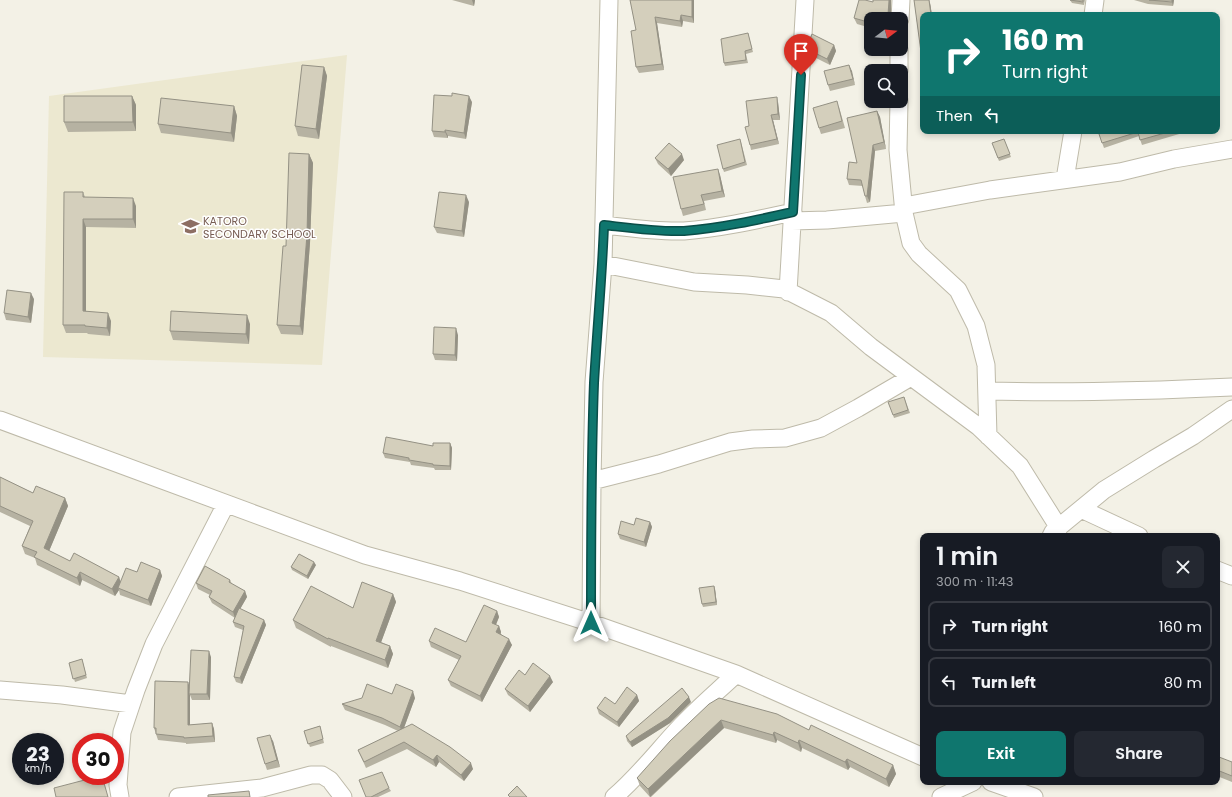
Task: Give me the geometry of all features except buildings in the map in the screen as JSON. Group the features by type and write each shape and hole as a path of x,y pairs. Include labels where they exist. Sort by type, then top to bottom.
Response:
{"street":[{"path":"591,623 594,382 603,264 609,0"},
{"path":"788,292 805,0"},
{"path":"900,12 901,0"},
{"path":"1094,12 1096,0"},
{"path":"899,108 898,150 904,210 911,243 919,254 958,290 976,326 986,365 988,436"},
{"path":"1065,179 1073,134"},
{"path":"604,225 646,230 683,231 792,217 827,220 904,210 990,190 1120,172 1174,159 1232,149"},
{"path":"603,264 694,282 784,289 831,313 870,347 979,427 1020,466 1055,532 1104,490 1193,436 1232,409"},
{"path":"592,481 659,464 730,442 754,439 785,438 821,428 911,377"},
{"path":"987,391 1060,393 1125,392 1232,387"},
{"path":"0,420 365,555 460,581 591,623 736,674 920,756"},
{"path":"120,797 118,785 122,732 131,704 154,644 226,504"},
{"path":"1081,509 1132,533"},
{"path":"1220,571 1232,576"},
{"path":"614,797 646,766 683,724 736,674"},
{"path":"0,690 62,695 131,704"},
{"path":"178,797 262,788 311,775 322,775 330,780 343,797"},
{"path":"941,797 967,785"},
{"path":"1000,785 1034,797"}],"shaded area":[{"name":"KATORO SECONDARY SCHOOL","path":"347,55 322,365 43,357 49,96"}],"place":[{"name":"KATORO SECONDARY SCHOOL","path":"190,227"}],"route":[{"path":"591,623 594,382 603,264 604,225 646,230 683,231 740,224 793,212 801,75"}]}
